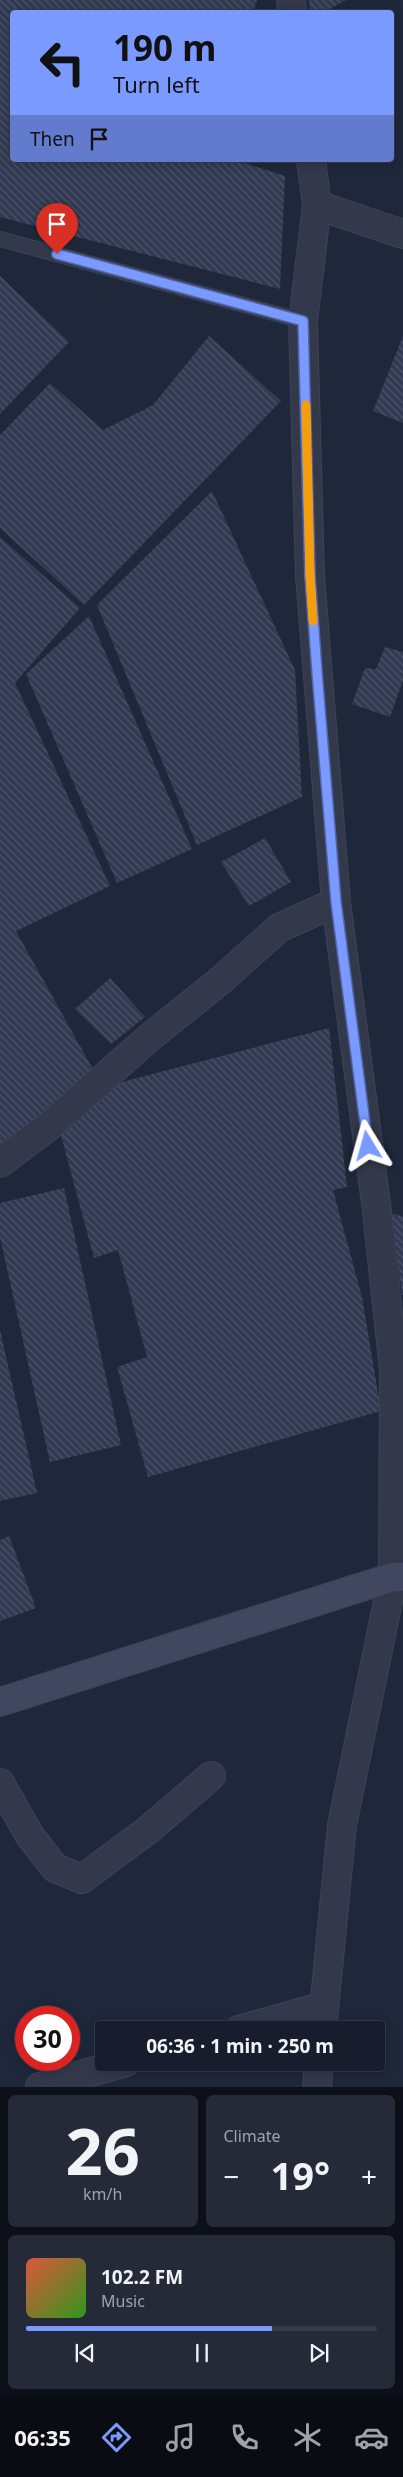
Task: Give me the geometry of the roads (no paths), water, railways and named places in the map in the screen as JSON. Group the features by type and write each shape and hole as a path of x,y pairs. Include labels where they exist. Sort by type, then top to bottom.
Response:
{"street":[{"path":"302,2021 323,2018 342,1825 398,1577 394,1370 376,1203 336,902 310,576 303,321 317,205 311,162"},
{"path":"317,205 403,234"},
{"path":"0,1163 48,1127 150,1037 221,980 279,928 336,902"},
{"path":"0,1702 398,1577"},
{"path":"0,1783 30,1836 55,1868 82,1879 148,1830 211,1776"},
{"path":"40,2087 95,2071"},
{"path":"317,2087 318,2071"}],"lane":[{"path":"0,239 303,321"}]}
